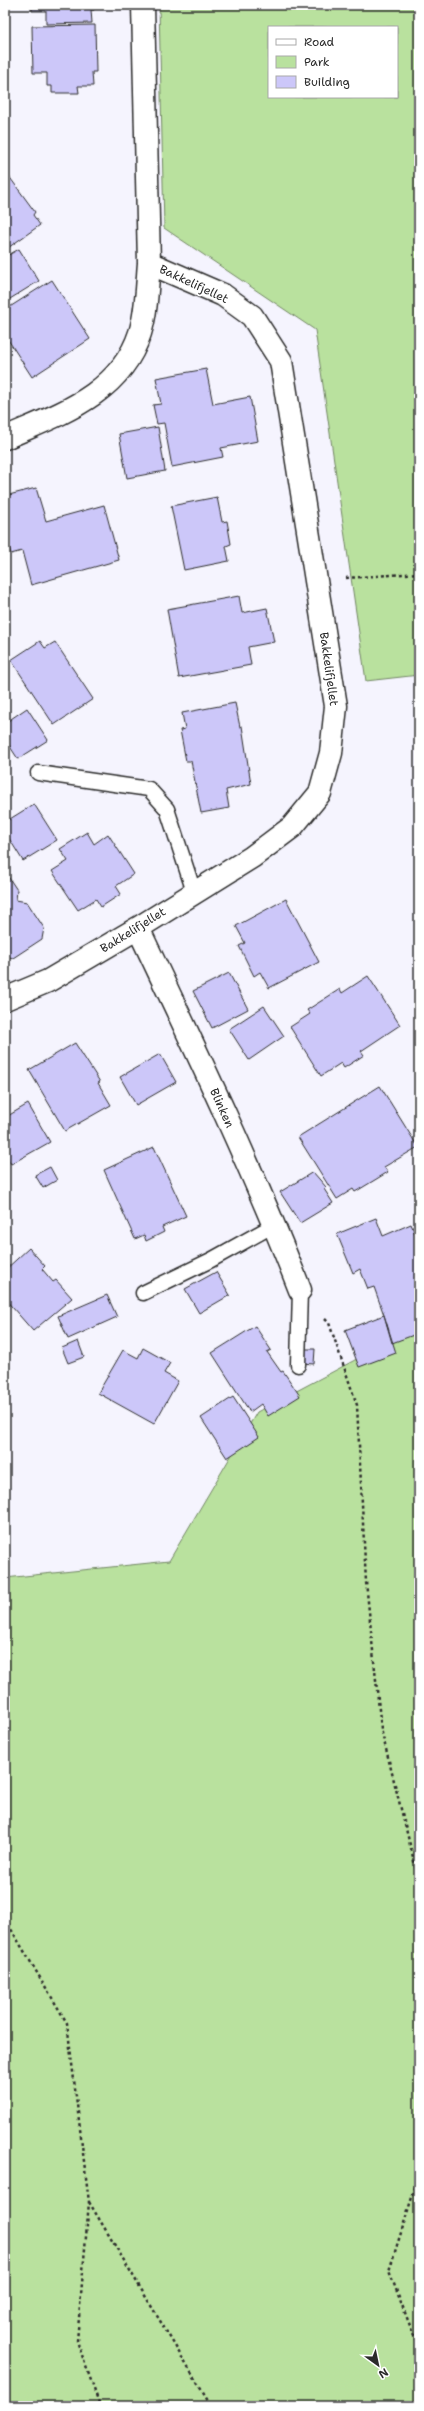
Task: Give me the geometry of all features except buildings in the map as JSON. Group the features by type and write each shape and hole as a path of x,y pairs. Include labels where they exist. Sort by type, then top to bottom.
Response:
{"street":[{"name":"Bakkelifjellet","path":"5,438 84,402 103,388 118,372 140,333 149,263 143,5"},
{"name":"Bakkelifjellet","path":"5,999 48,981 138,928 252,857 292,828 320,793 331,753 336,706 281,361 252,316 223,295 149,263"},
{"name":"Blinken","path":"138,928 211,1081 274,1225 300,1290"}],"lane":[{"path":"38,773 149,789 167,809 194,892"},
{"path":"143,1293 211,1260 274,1225"},
{"path":"298,1365 300,1290"}],"path":[{"path":"316,580 419,573"},
{"path":"300,1290 328,1323 357,1405 366,1582 381,1729 419,1881"},
{"path":"5,1919 67,2023 89,2202 77,2341 100,2406"},
{"path":"419,2175 389,2271 419,2349"},
{"path":"89,2202 211,2406"}],"green space":[{"path":"159,5 419,5 419,675 366,681 315,330 164,228"},
{"path":"419,1326 419,2406 5,2406 5,1578 169,1561 257,1412"}]}
